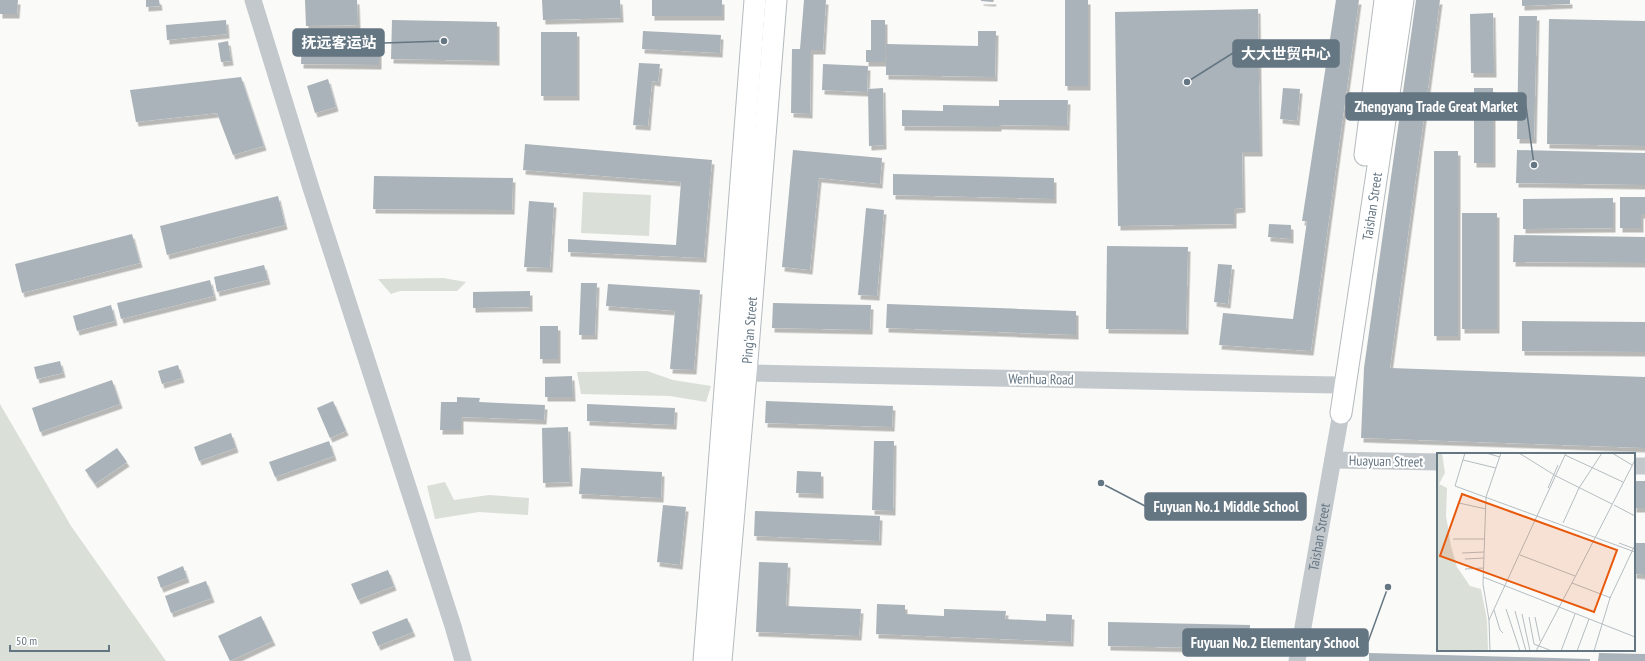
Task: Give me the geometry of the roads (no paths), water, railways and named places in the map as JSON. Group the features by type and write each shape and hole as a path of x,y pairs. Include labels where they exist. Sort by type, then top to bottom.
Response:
{"main road":[{"name":"Ping'an Street","path":"704,661 755,0"},
{"name":"Ping'an Street","path":"721,661 776,0"},
{"name":"Taishan Street","path":"1341,413 1336,385 1385,0"},
{"name":"Taishan Street","path":"1341,413 1403,0"}],"street":[{"path":"253,0 311,188 463,661"},
{"name":"Wenhua Road","path":"746,373 1336,385"},
{"name":"Taishan Street","path":"1297,661 1341,413"},
{"name":"Huayuan Street","path":"1333,460 1437,462"}],"place":[{"name":"抚远客运站","path":"444,41"},
{"name":"大大世贸中心","path":"1187,82"},
{"name":"Zhengyang Trade Great Market","path":"1534,165"},
{"name":"Fuyuan No.1 Middle School","path":"1101,483"},
{"name":"Fuyuan No.2 Elementary School","path":"1388,587"}]}
